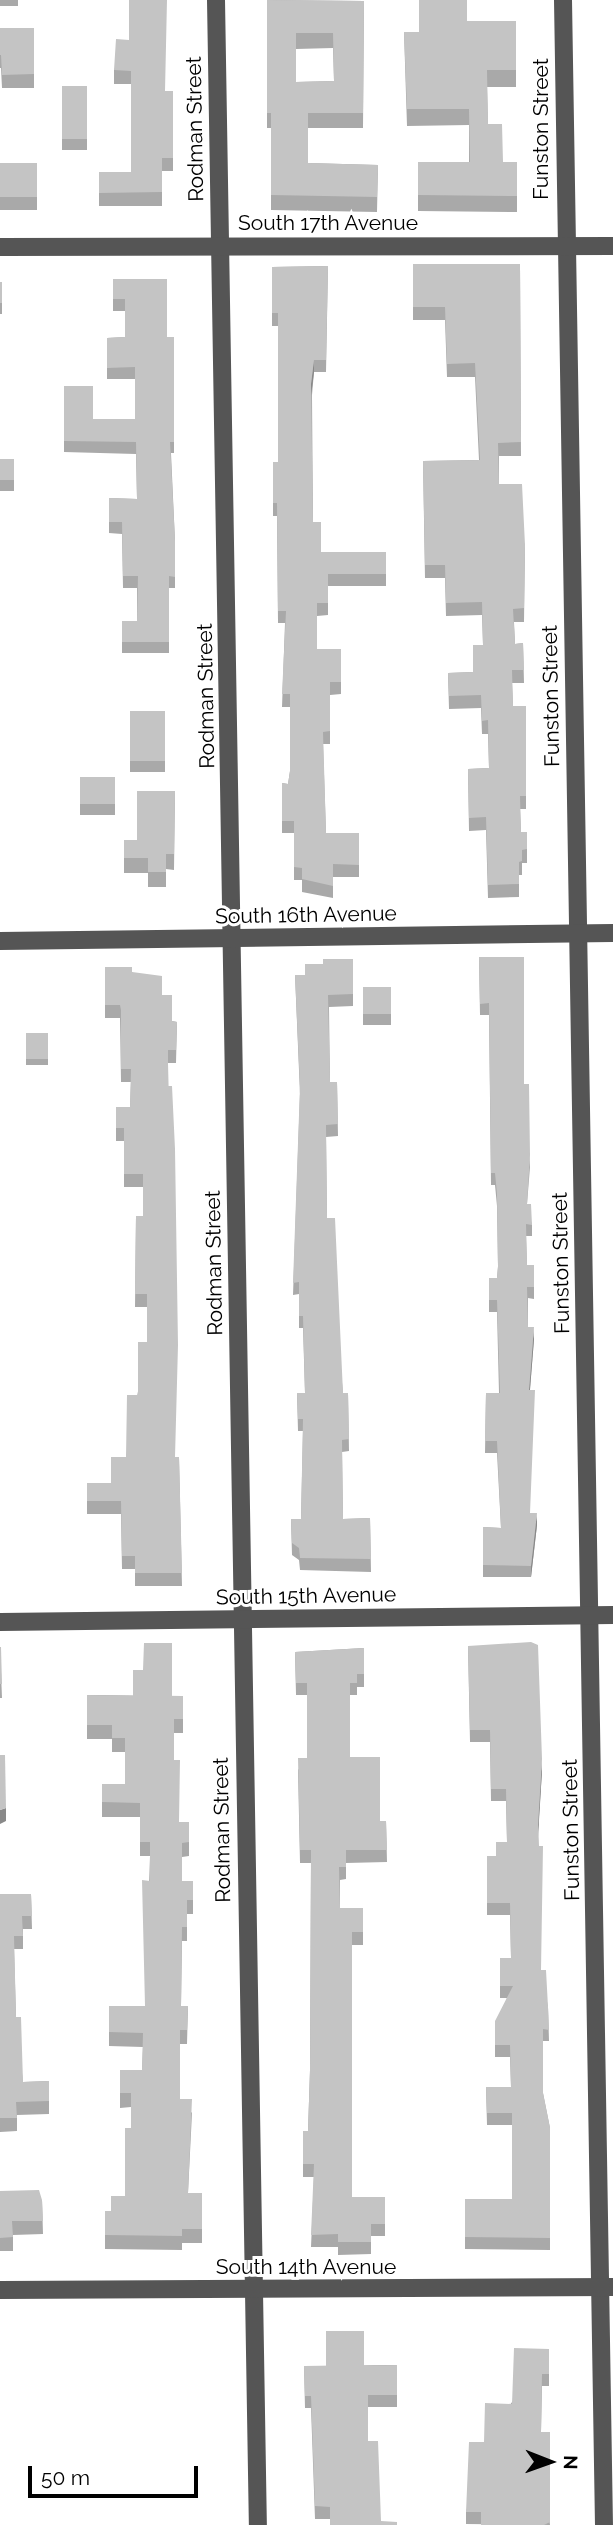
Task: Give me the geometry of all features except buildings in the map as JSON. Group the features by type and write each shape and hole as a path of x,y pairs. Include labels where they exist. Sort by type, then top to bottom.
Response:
{"street":[{"name":"Rodman Street","path":"216,0 258,2525"},
{"name":"Funston Street","path":"563,0 565,246 590,1615 607,2287 604,2525"},
{"name":"South 17th Avenue","path":"0,247 613,246"},
{"name":"South 16th Avenue","path":"0,941 613,933"},
{"name":"South 15th Avenue","path":"0,1622 613,1615"},
{"name":"South 14th Avenue","path":"0,2290 607,2287"}]}
